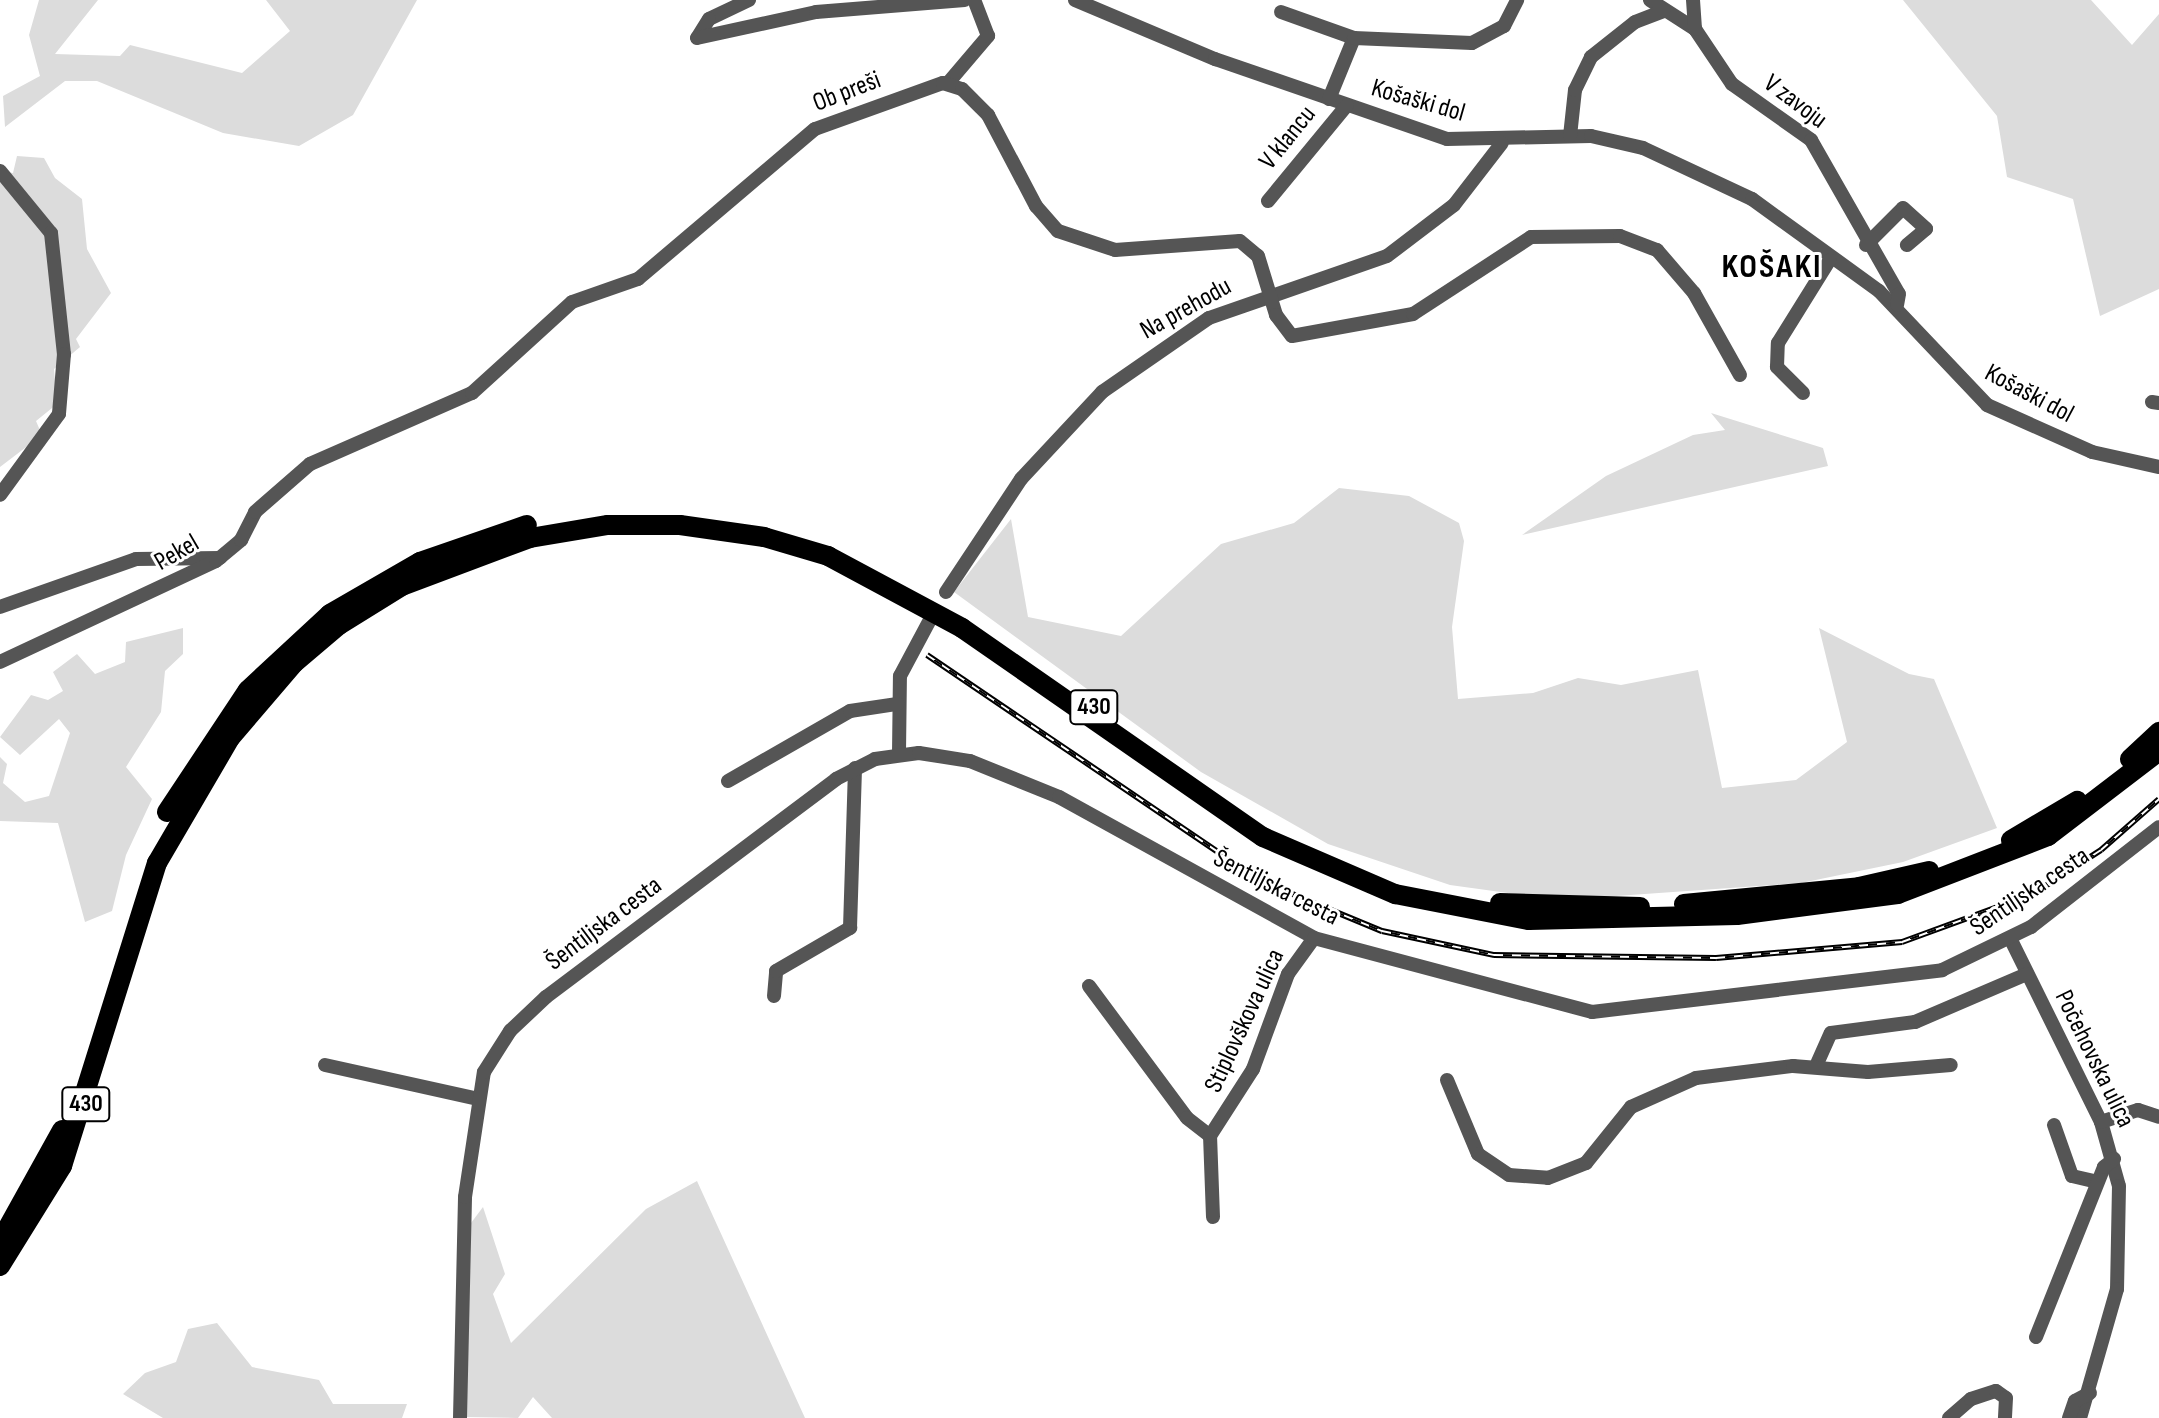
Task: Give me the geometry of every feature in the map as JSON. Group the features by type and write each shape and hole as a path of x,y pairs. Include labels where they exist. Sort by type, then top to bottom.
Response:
{"highway":[{"name":"430","path":"0,1239 16,1221 71,1110 119,942 149,867 215,730 330,614 452,548 527,525 623,512 768,526 868,560 966,614 1265,824 1398,881 1479,900 1662,906 1909,877 2033,828 2104,781 2159,732"},
{"name":"430","path":"0,1266 62,1166 136,928 149,867 198,782 237,728 339,625 457,561 608,525 764,537 882,580 1263,837 1395,894 1476,913 1657,920 1898,894 2048,836 2159,751"}],"street":[{"path":"749,0 709,19 697,38 816,12 965,0"},
{"path":"974,0 988,36 948,83 988,115 1036,206 1058,231 1115,250 1240,241 1258,256 1284,329 1306,338 1413,314 1491,256 1531,237 1620,236 1657,250 1694,293 1740,375"},
{"name":"Košaški dol","path":"1075,0 1329,99 1447,139 1502,143 1570,136 1643,148 1712,177 1775,215 1829,261 1897,305 1987,405 2092,452 2159,467"},
{"path":"1281,12 1354,38 1472,43 1504,26 1517,0"},
{"name":"V zavoju","path":"1650,0 1695,29 1732,84 1811,140 1866,245 1899,294 1897,305"},
{"name":"V zavoju","path":"1693,0 1695,29"},
{"path":"1570,136 1575,90 1591,57 1635,22 1664,11"},
{"path":"1329,99 1354,38"},
{"name":"Ob preši","path":"221,558 255,512 310,464 472,393 572,302 638,279 815,129 948,83"},
{"name":"V klancu","path":"1268,201 1347,105"},
{"name":"Na prehodu","path":"946,592 1021,479 1102,392 1209,318 1269,294 1352,273 1418,237 1477,181 1502,143"},
{"path":"0,171 51,233 64,354 59,414 0,495"},
{"path":"1866,245 1903,208 1926,229 1907,245"},
{"path":"1803,393 1777,367 1778,343 1829,261"},
{"name":"Pekel","path":"0,607 136,559 221,558"},
{"name":"Pekel","path":"0,662 221,558"},
{"path":"899,753 897,704 900,676 931,618"},
{"path":"728,781 850,711 897,704"},
{"name":"Šentiljska cesta","path":"460,1418 474,1098 510,1031 546,997 855,768 899,753 955,757 1035,786 1314,938 1547,1005 1623,1013 1916,976 2011,940 2159,827"},
{"path":"774,996 776,971 850,928 855,768"},
{"name":"Stiplovškova ulica","path":"1210,1136 1253,1069 1288,974 1314,938"},
{"name":"Počehovska ulica","path":"2011,940 2101,1122 2114,1159 2121,1245 2090,1393 2080,1418"},
{"path":"1816,1066 1831,1033 1915,1022 2027,974"},
{"path":"1089,986 1187,1118 1210,1136 1213,1217"},
{"path":"325,1065 474,1098"},
{"path":"1447,1080 1478,1154 1509,1175 1548,1178 1586,1163 1631,1107 1657,1089 1816,1066 1868,1072 1951,1065"},
{"path":"2101,1122 2138,1110 2159,1117"},
{"path":"2054,1125 2072,1176 2097,1182"},
{"path":"2036,1337 2097,1182 2114,1159"},
{"path":"1949,1418 1971,1399 1996,1391 2006,1398 2005,1418"},
{"name":"Počehovska ulica","path":"2069,1418 2075,1401 2090,1393"}],"shaded area":[{"path":"39,0 98,0 55,54 120,56 130,45 242,73 290,31 266,0 417,0 353,115 299,146 223,133 97,81 65,81 5,127 3,96 40,76 29,35"},
{"path":"1903,0 2091,0 2132,45 2159,14 2159,289 2100,316 2073,199 2007,177 1997,116"},
{"path":"17,156 44,158 55,178 82,199 87,249 111,293 76,339 80,347 54,369 57,404 36,421 42,435 0,467 0,171 13,173"},
{"path":"1711,413 1823,448 1828,466 1522,535 1606,476 1693,435 1725,430"},
{"path":"1339,488 1409,496 1459,523 1464,541 1452,627 1458,699 1533,693 1578,678 1621,685 1698,670 1722,788 1796,780 1847,742 1819,628 1909,674 1934,679 1997,828 1903,862 1801,883 1559,900 1450,885 1328,844 1201,772 954,592 1011,519 1028,617 1121,636 1221,544 1294,523"},
{"path":"183,628 183,654 165,671 161,712 126,767 152,799 126,855 112,911 85,922 58,823 0,821 0,757 7,764 3,783 25,802 49,796 70,733 59,719 20,755 0,737 31,695 48,700 63,691 53,672 77,654 95,674 125,662 126,642"},
{"path":"697,1181 805,1418 552,1418 533,1397 518,1418 466,1417 471,1223 483,1207 505,1274 493,1294 511,1343 646,1209"},
{"path":"217,1323 252,1367 319,1380 333,1404 407,1404 402,1418 163,1418 123,1394 145,1373 176,1362 188,1329"}],"railway":[{"path":"927,655 1261,881 1382,931 1494,955 1716,958 1902,942 2033,894 2101,850 2159,799"}],"district":[{"name":"KOŠAKI","path":"1772,267"}]}
